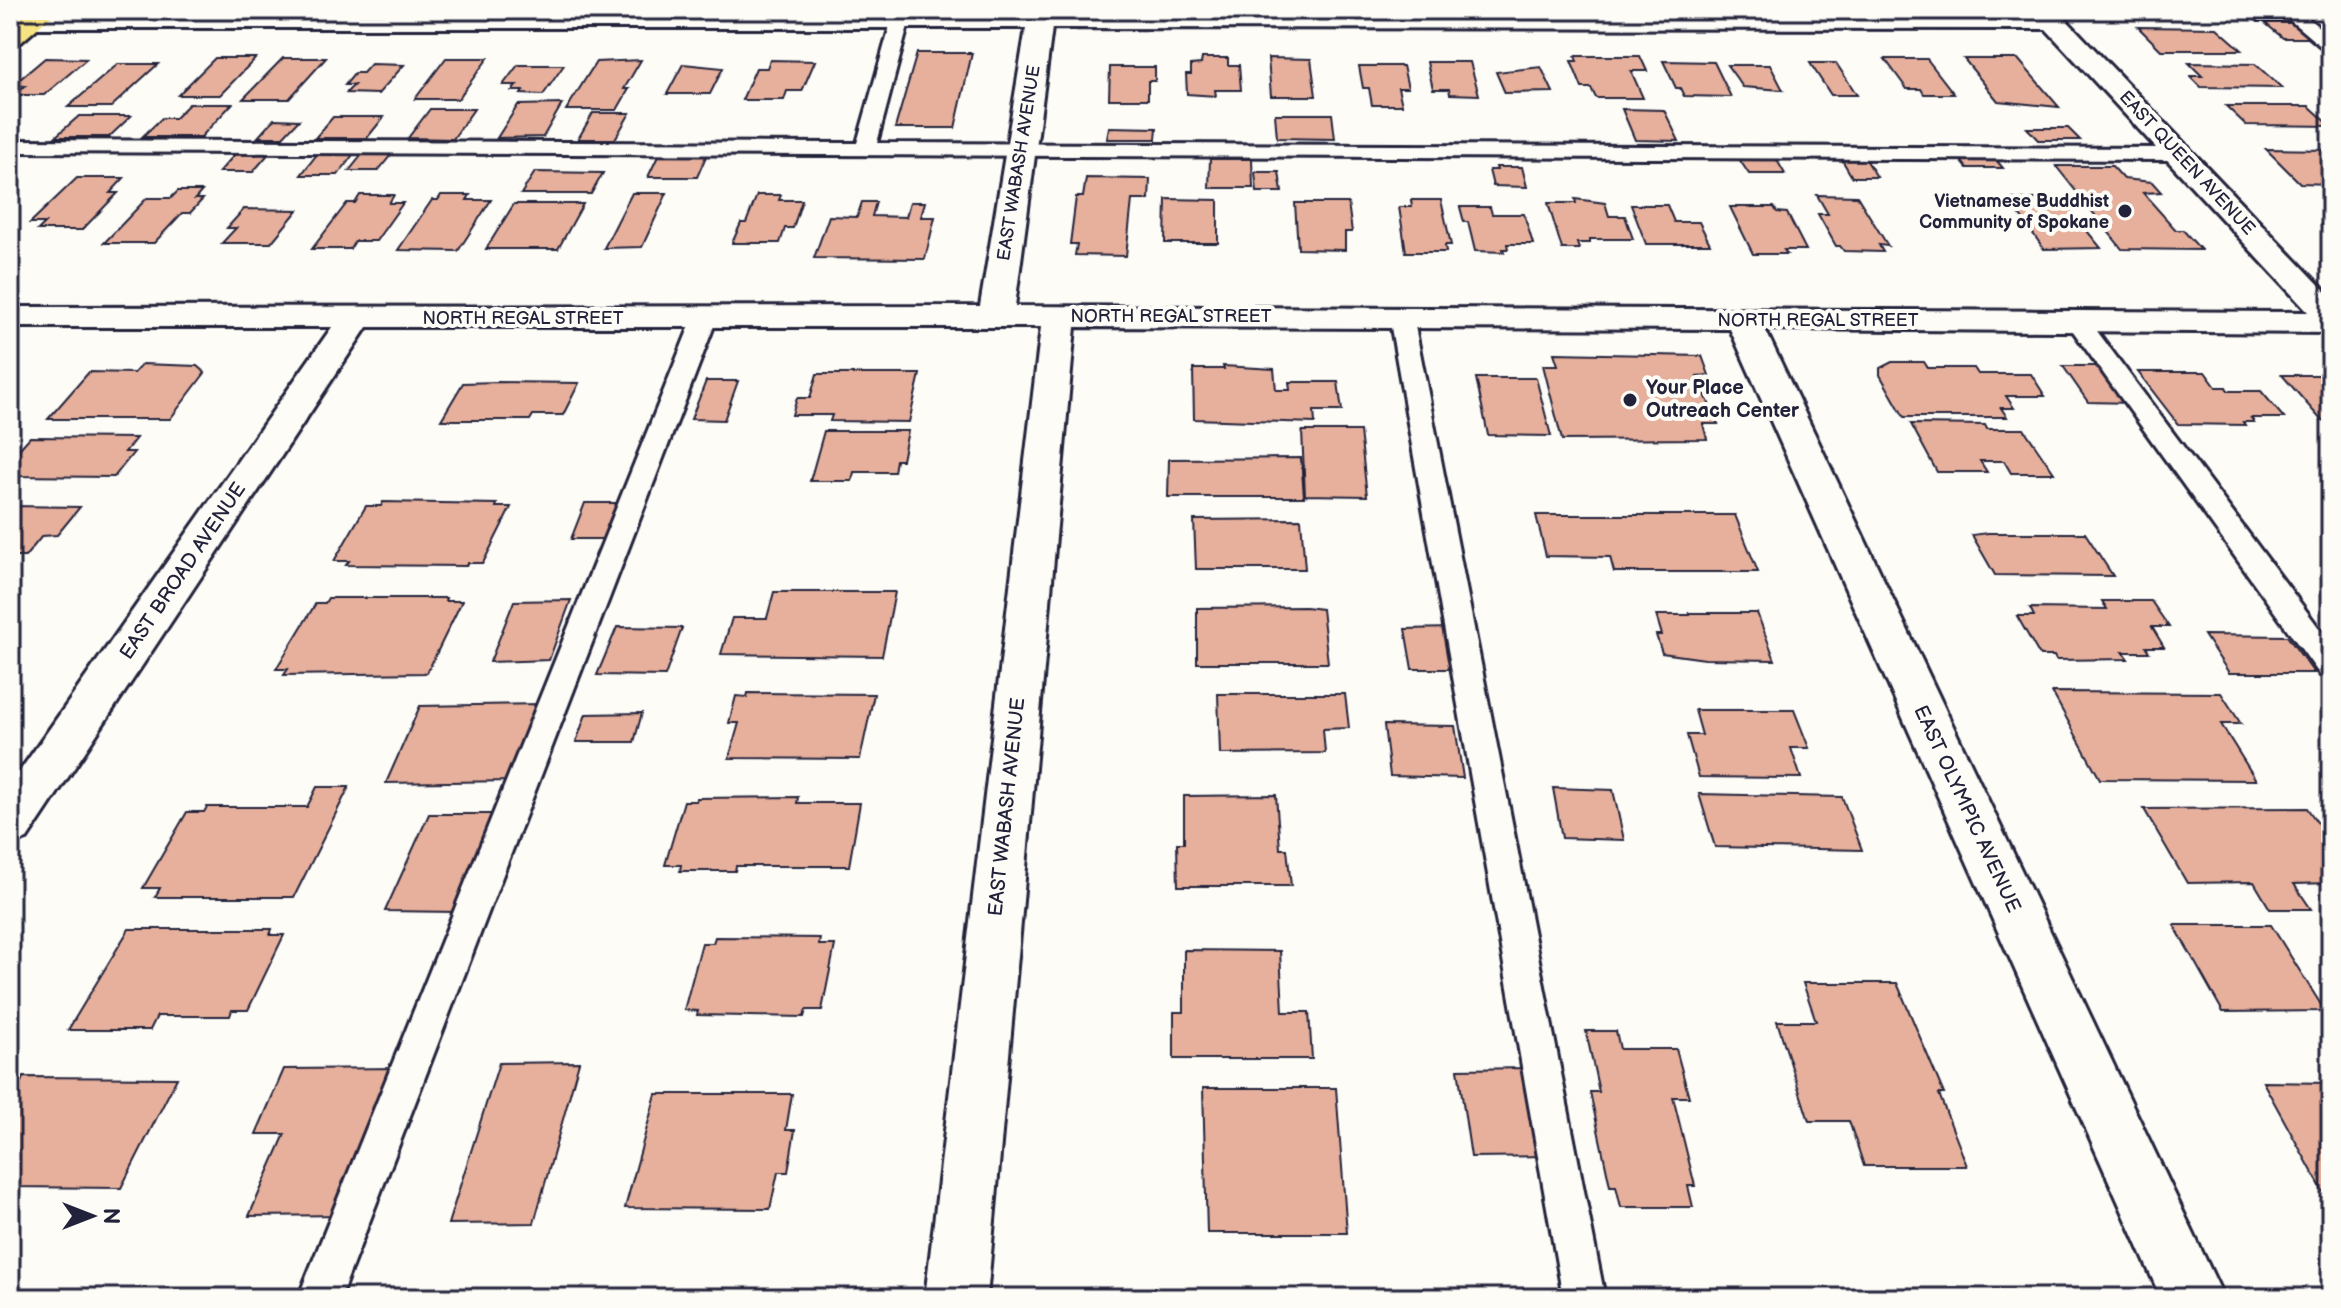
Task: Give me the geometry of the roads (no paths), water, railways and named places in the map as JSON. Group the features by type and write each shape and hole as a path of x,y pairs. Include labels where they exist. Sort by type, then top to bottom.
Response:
{"main road":[{"path":"10,38 39,15"}],"street":[{"path":"39,15 900,22 1041,16 2048,15"},
{"name":"EAST QUEEN AVENUE","path":"2048,15 2331,317"},
{"name":"EAST WABASH AVENUE","path":"996,316 1041,16"},
{"name":"EAST WABASH AVENUE","path":"956,1298 1059,316"},
{"name":"NORTH REGAL STREET","path":"10,317 1401,316 2331,323"},
{"name":"EAST BROAD AVENUE","path":"10,824 356,318"},
{"name":"EAST OLYMPIC AVENUE","path":"1743,320 2193,1298"}],"lane":[{"path":"2287,10 2331,46"},
{"path":"865,149 900,22"},
{"path":"10,146 2179,154"},
{"path":"1401,316 1584,1298"},
{"path":"319,1298 705,318"},
{"path":"2077,320 2331,667"}],"place":[{"name":"Vietnamese Buddhist Community of Spokane","path":"2125,211"},
{"name":"Your Place Outreach Center","path":"1630,400"}]}
